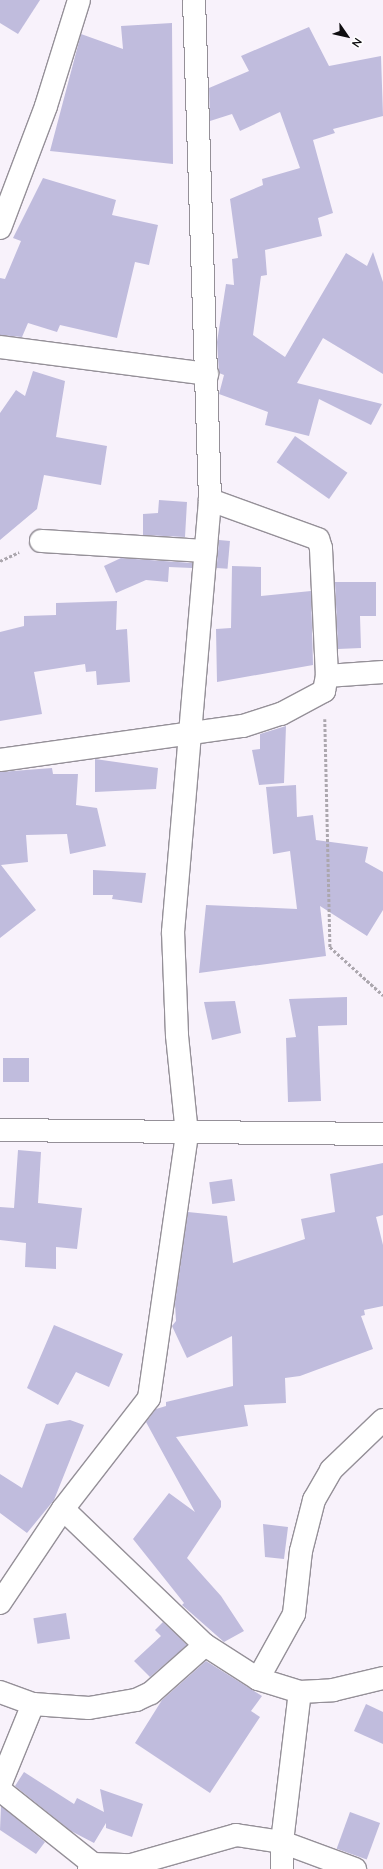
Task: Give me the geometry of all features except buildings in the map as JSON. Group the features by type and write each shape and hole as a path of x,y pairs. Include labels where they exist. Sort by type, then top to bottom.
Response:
{"street":[{"path":"0,228 46,106 80,0"},
{"path":"0,1603 63,1509 149,1398 186,1134 177,1034 173,932 210,500 194,0"},
{"path":"0,347 207,374"},
{"path":"210,500 318,539 321,548 326,684"},
{"path":"41,541 206,551"},
{"path":"0,760 190,734 266,719 326,684 383,672"},
{"path":"0,1130 186,1134 383,1134"},
{"path":"258,1679 294,1614 301,1551 314,1500 331,1470 383,1420"},
{"path":"63,1509 205,1645 258,1679 300,1692 333,1690 383,1678"},
{"path":"0,1692 32,1704 89,1708 136,1700 151,1693 205,1645"},
{"path":"282,1869 282,1842 300,1692"},
{"path":"0,1785 32,1704"},
{"path":"0,1790 91,1866 131,1865 236,1835 282,1842 355,1869"}],"path":[{"path":"326,684 330,947 383,996"}]}
